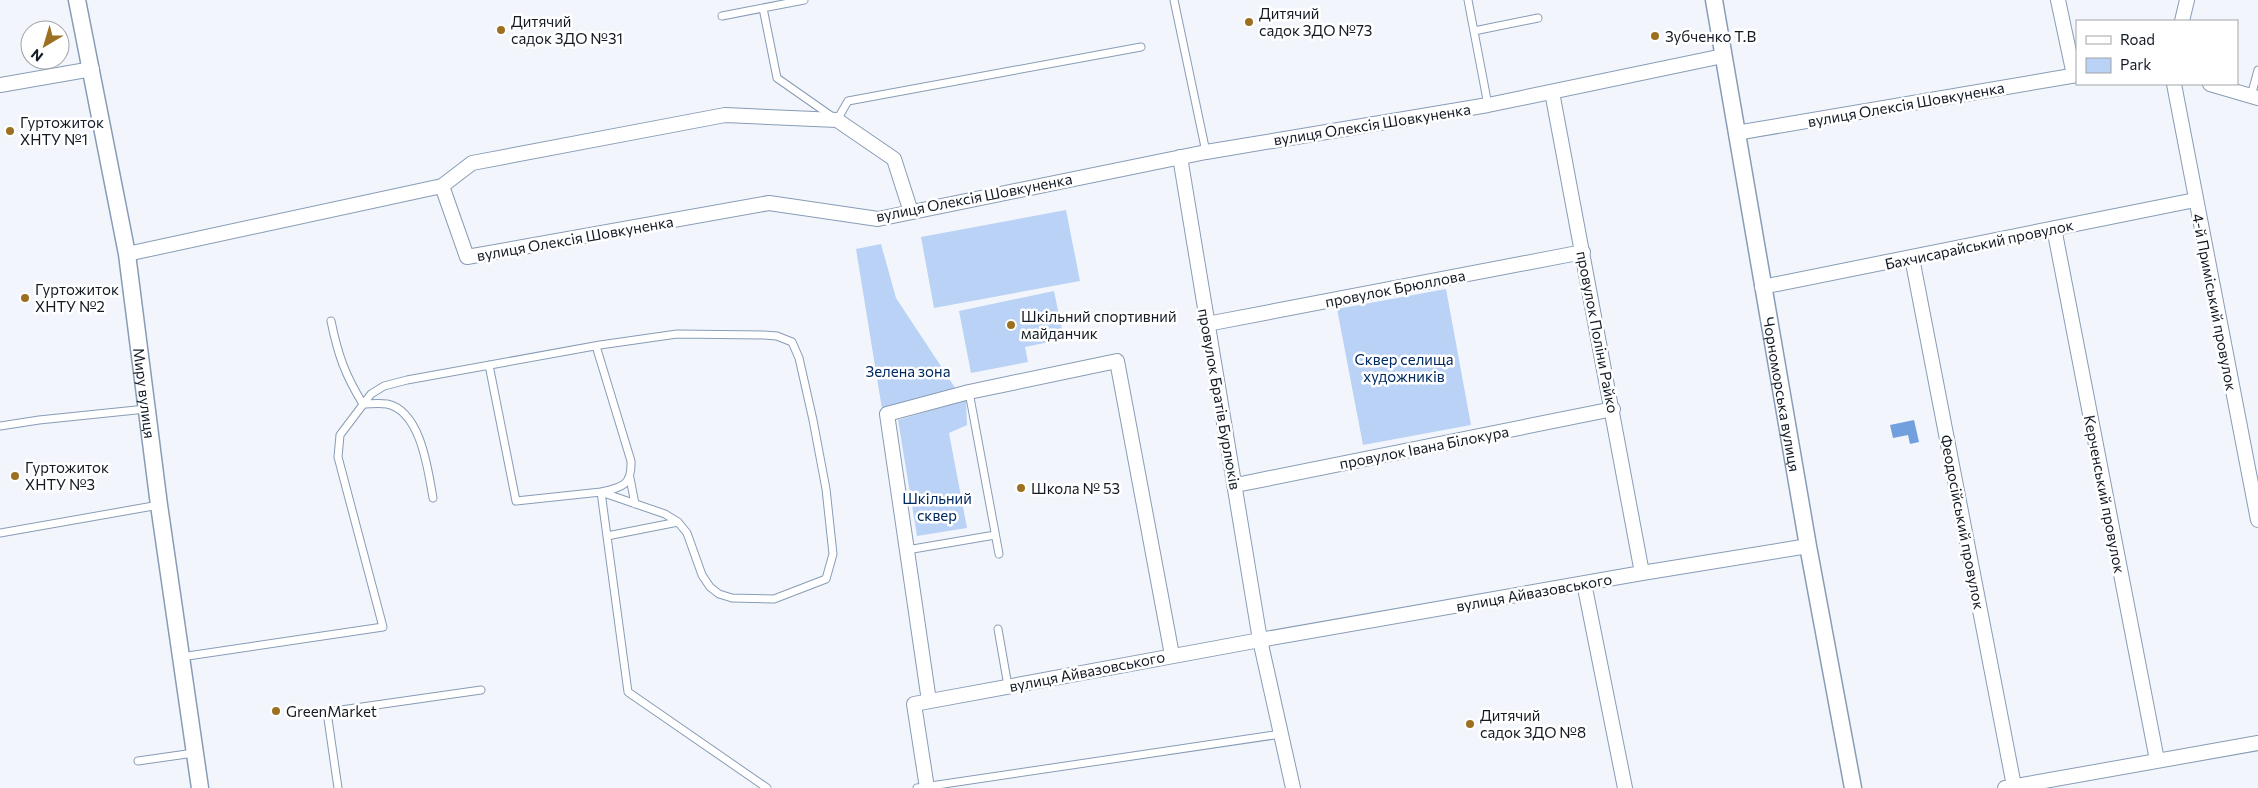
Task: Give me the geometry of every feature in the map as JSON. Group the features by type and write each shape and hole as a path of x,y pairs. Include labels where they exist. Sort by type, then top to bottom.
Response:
{"street":[{"name":"Миру вулиця","path":"77,0 127,254 159,505 200,788"},
{"name":"Чорноморська вулиця","path":"1714,0 1762,287 1853,788"},
{"path":"2058,0 2076,75"},
{"path":"2182,20 2187,0"},
{"name":"вулиця Олексія Шовкуненка","path":"442,186 467,257 769,203 878,218 1206,152 1488,105 1723,56"},
{"path":"0,85 92,69"},
{"name":"вулиця Олексія Шовкуненка","path":"1736,133 2076,75"},
{"name":"4-й Приміський провулок","path":"2174,85 2258,520"},
{"path":"2213,85 2254,97"},
{"name":"провулок Поліни Райко","path":"1552,92 1613,409 1642,573"},
{"path":"127,254 442,186 472,163 725,114 837,120 894,158 911,212"},
{"name":"провулок Братів Бурлюків","path":"1180,158 1236,485 1260,640"},
{"name":"Бахчисарайський провулок","path":"1762,287 2195,200"},
{"name":"Керченський провулок","path":"2054,228 2157,760"},
{"name":"провулок Брюллова","path":"1207,324 1582,252"},
{"name":"Феодосійський провулок","path":"1912,258 2009,787"},
{"path":"929,701 887,414 969,392 1117,360 1172,655"},
{"name":"провулок Івана Білокура","path":"1236,485 1613,409"},
{"name":"вулиця Айвазовського","path":"924,787 914,704 1172,655 1808,546"},
{"path":"1584,583 1625,788"},
{"path":"1260,640 1293,788"},
{"path":"2009,787 2258,743"}],"lane":[{"path":"722,16 804,0"},
{"path":"1174,0 1206,152"},
{"path":"1468,0 1488,105"},
{"path":"762,8 777,78 837,120 848,101 1141,47"},
{"path":"1474,31 1538,18"},
{"path":"2254,97 2258,70"},
{"path":"331,321 338,356 350,383 363,404"},
{"path":"181,657 383,627 338,457 340,435 371,394 384,386 596,346 677,334 778,336 792,342 796,347 813,420 830,525 833,554 826,579 774,599 732,598 719,594 710,587 702,575 687,533 678,522 665,514 601,492"},
{"path":"596,346 631,461 630,478 636,504"},
{"path":"489,365 516,501 601,492 619,488 630,478"},
{"path":"969,392 999,554"},
{"path":"363,404 386,404 397,408 406,416 416,431 426,458 433,498"},
{"path":"0,426 147,409"},
{"path":"601,492 628,692 767,788"},
{"path":"0,533 159,505"},
{"path":"607,536 678,522"},
{"path":"907,550 996,535"},
{"path":"998,628 1008,686"},
{"path":"338,788 328,712 481,690"},
{"path":"924,787 1281,734"},
{"path":"138,761 194,753"}],"green space":[{"path":"1066,210 1080,281 934,308 921,237"},
{"name":"Зелена зона","path":"881,244 896,298 956,389 882,409 856,249"},
{"name":"Сквер селища художників","path":"1446,289 1471,425 1363,445 1337,309"},
{"name":"Шкільний спортивний майданчик","path":"1054,291 1064,339 1025,347 1028,362 971,373 959,311"},
{"name":"Шкільний сквер","path":"966,400 967,425 949,433 967,528 917,536 898,420"}],"water":[{"path":"1914,420 1919,442 1910,444 1908,435 1893,438 1890,425"}],"place":[{"name":"Дитячий садок ЗДО №73","path":"1249,22"},
{"name":"Дитячий садок ЗДО №31","path":"501,30"},
{"name":"Зубченко Т.В","path":"1655,36"},
{"name":"Гуртожиток ХНТУ №1","path":"10,131"},
{"name":"Гуртожиток ХНТУ №2","path":"25,298"},
{"name":"Шкільний спортивний майданчик","path":"1011,325"},
{"name":"Гуртожиток ХНТУ №3","path":"15,476"},
{"name":"Школа № 53","path":"1021,488"},
{"name":"GreenMarket","path":"276,711"},
{"name":"Дитячий садок ЗДО №8","path":"1470,724"}]}
